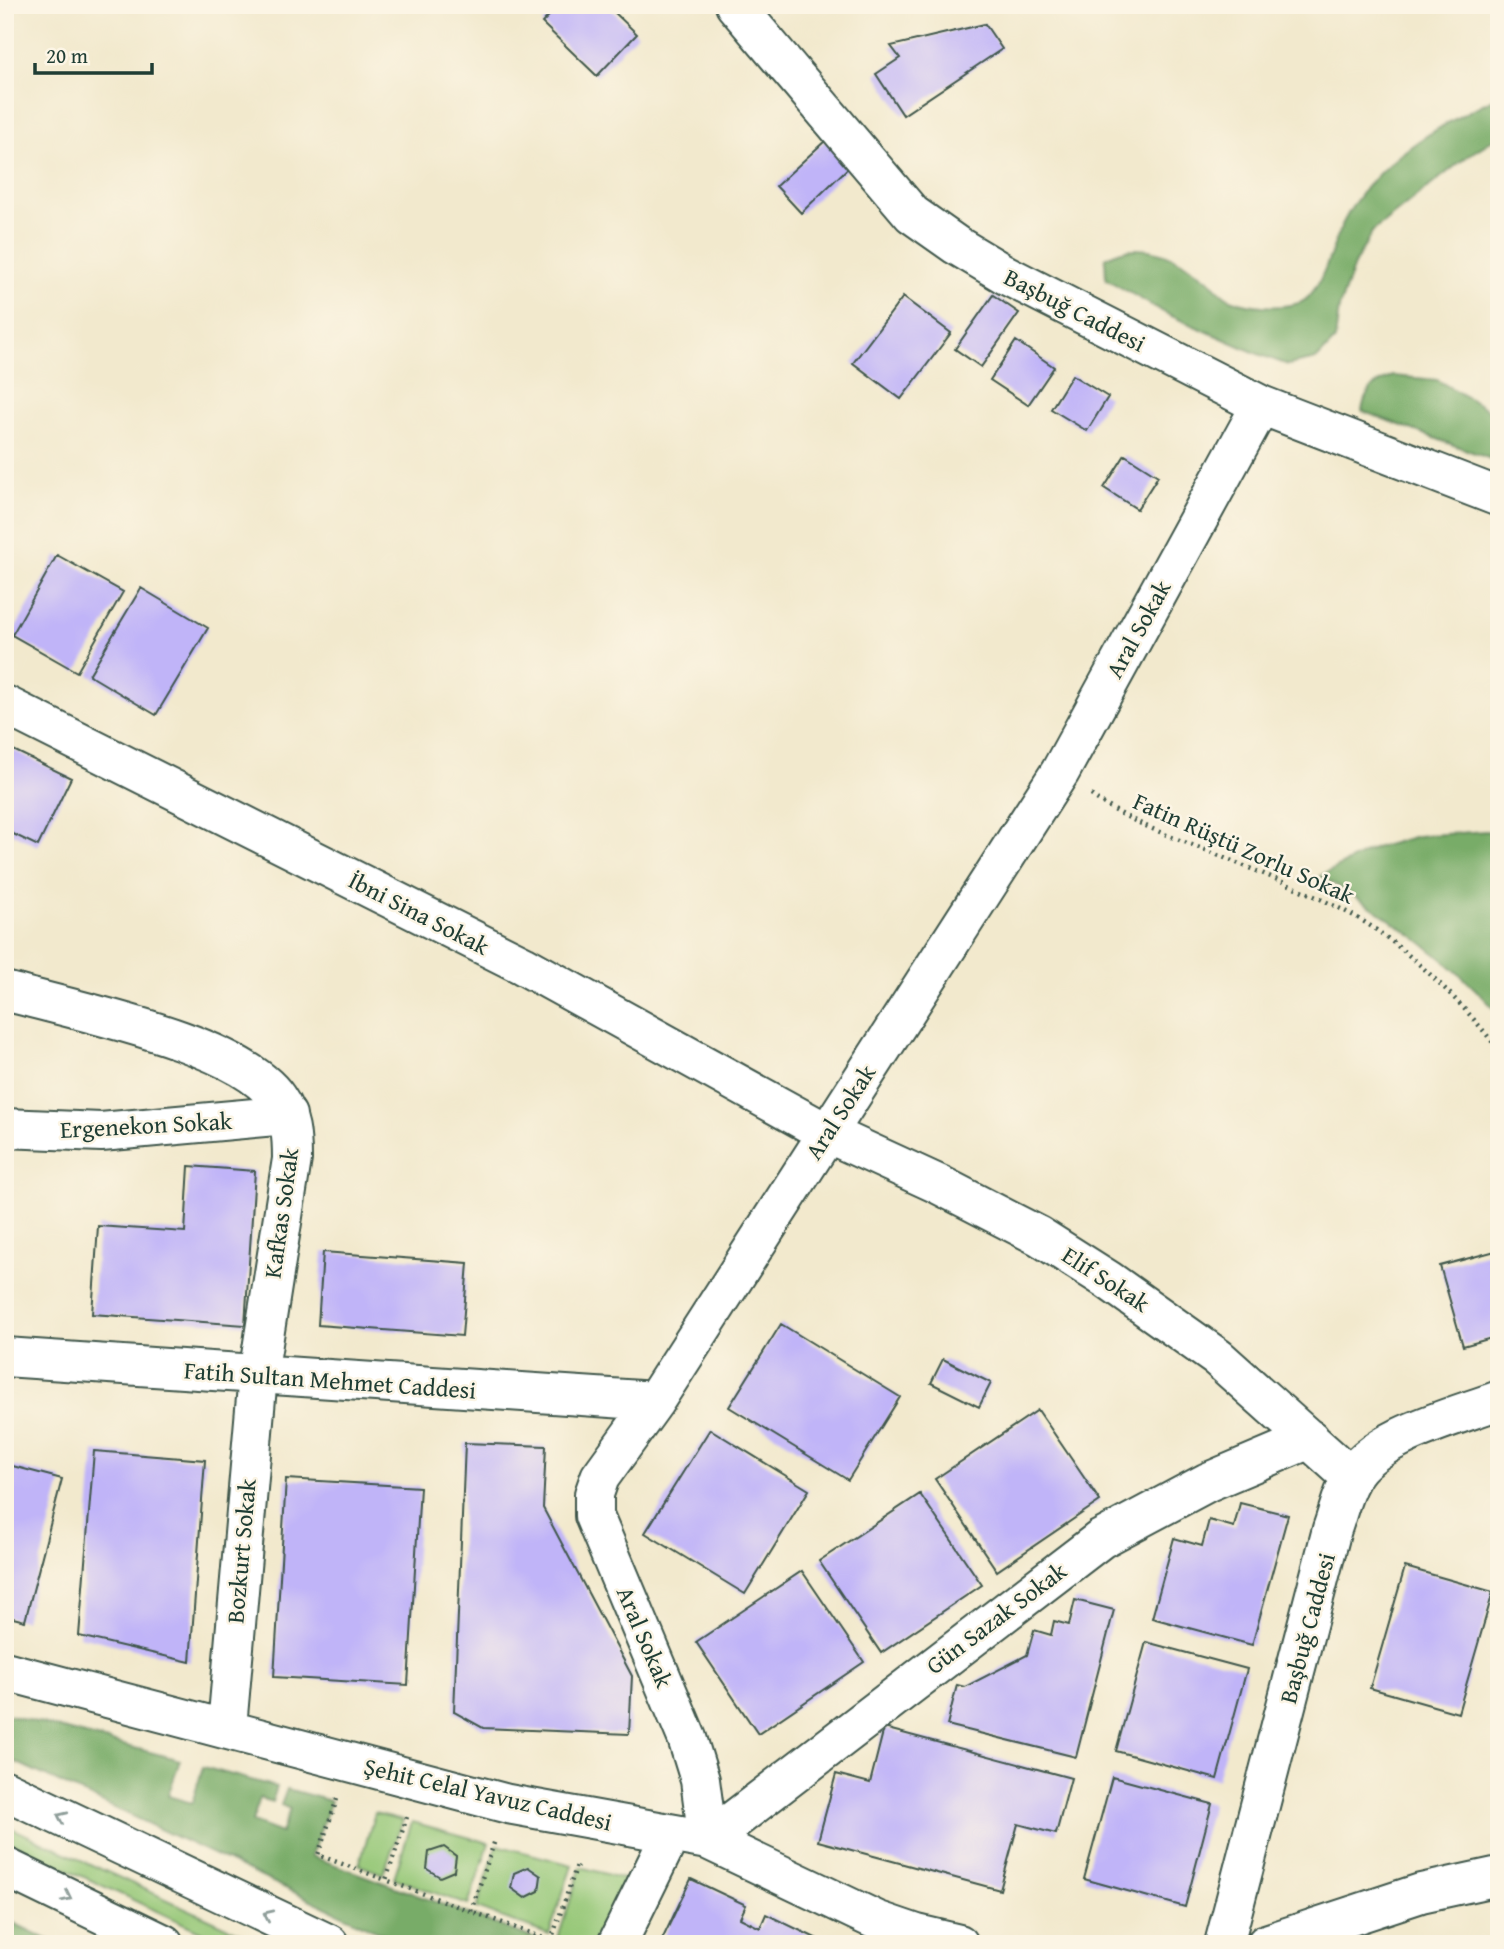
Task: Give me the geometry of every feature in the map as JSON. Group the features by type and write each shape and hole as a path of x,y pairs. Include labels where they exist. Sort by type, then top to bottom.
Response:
{"street":[{"name":"Başbuğ Caddesi","path":"735,5 912,214 1006,275 1261,405 1499,497"},
{"name":"Aral Sokak","path":"709,1840 700,1780 687,1738 594,1516 594,1494 600,1477 655,1401 1060,772 1261,405"},
{"name":"İbni Sina Sokak","path":"5,705 523,965 827,1133"},
{"name":"Kafkas Sokak","path":"5,991 217,1053 261,1082 275,1096 287,1115 292,1133 292,1160 258,1376"},
{"name":"Ergenekon Sokak","path":"5,1128 101,1132 287,1115"},
{"name":"Elif Sokak","path":"827,1133 940,1185 1026,1229 1108,1280 1218,1359 1351,1477"},
{"name":"Fatih Sultan Mehmet Caddesi","path":"5,1357 655,1401"},
{"name":"Bozkurt Sokak","path":"227,1727 258,1376"},
{"name":"Başbuğ Caddesi","path":"1224,1944 1332,1530 1351,1477 1364,1462 1388,1443 1499,1400"},
{"name":"Gün Sazak Sokak","path":"709,1840 1101,1539 1208,1482 1310,1439"},
{"name":"Şehit Celal Yavuz Caddesi","path":"5,1671 227,1727 508,1804 709,1840 876,1920 959,1944"},
{"path":"5,1790 329,1944"},
{"path":"617,1944 671,1833"},
{"path":"5,1867 164,1944"},
{"path":"1266,1944 1421,1893 1499,1876"}],"path":[{"name":"Fatin Rüştü Zorlu Sokak","path":"1060,772 1098,801 1142,825 1303,891 1357,918 1394,943 1432,979 1499,1051"},
{"path":"338,1797 317,1855 560,1944"},
{"path":"386,1880 408,1816"},
{"path":"471,1911 495,1839"},
{"path":"551,1941 578,1862"}],"green space":[{"path":"1499,96 1499,136 1469,155 1372,232 1354,265 1339,308 1335,340 1317,359 1288,365 1258,354 1167,314 1106,279 1105,258 1131,249 1145,249 1183,263 1231,299 1265,306 1299,303 1307,299 1314,290 1344,221 1373,180 1391,162 1432,132"},
{"path":"1393,376 1437,380 1499,416 1499,462 1362,411 1365,398 1372,389"},
{"path":"1486,831 1499,833 1499,1014 1459,974 1415,938 1320,876 1375,848 1417,836"},
{"path":"5,1714 180,1760 168,1796 192,1803 203,1767 277,1787 272,1802 260,1798 252,1822 281,1833 290,1809 281,1805 287,1789 331,1801 311,1856 549,1944 405,1944 5,1757"},
{"path":"375,1813 403,1820 383,1874 359,1865"},
{"path":"412,1822 489,1843 468,1905 394,1878"},
{"path":"5,1825 264,1944 227,1944 5,1840"},
{"path":"497,1845 572,1865 549,1935 477,1908"},
{"path":"581,1867 634,1882 606,1944 574,1944 558,1938"},
{"path":"5,1919 57,1944 5,1944"}],"building":[{"path":"559,5 613,5 610,8 637,34 597,76 542,23"},
{"path":"985,24 1002,49 903,115 876,74 900,58 891,46"},
{"path":"826,140 850,166 801,213 776,186"},
{"path":"993,295 1019,313 981,367 955,349"},
{"path":"903,297 951,333 901,399 853,363"},
{"path":"1016,341 1054,367 1028,405 990,380"},
{"path":"1072,375 1108,397 1087,431 1051,409"},
{"path":"1125,455 1158,476 1137,509 1104,488"},
{"path":"57,555 123,592 77,672 12,635"},
{"path":"141,588 208,628 156,715 89,675"},
{"path":"5,746 71,778 38,846 5,830"},
{"path":"189,1166 255,1171 245,1325 92,1314 98,1226 185,1232"},
{"path":"1499,1250 1499,1336 1463,1346 1440,1266"},
{"path":"323,1252 468,1263 462,1336 318,1325"},
{"path":"781,1324 900,1397 848,1480 729,1407"},
{"path":"943,1359 991,1383 979,1407 931,1383"},
{"path":"1038,1410 1100,1501 997,1571 935,1479"},
{"path":"710,1429 809,1490 745,1594 645,1533"},
{"path":"465,1443 546,1446 543,1508 632,1676 629,1734 483,1728 454,1712"},
{"path":"94,1451 205,1460 190,1662 79,1636"},
{"path":"5,1464 62,1479 25,1621 5,1616"},
{"path":"286,1479 420,1487 408,1685 274,1677"},
{"path":"920,1494 982,1585 881,1653 819,1561"},
{"path":"1240,1503 1288,1515 1252,1645 1152,1618 1174,1538 1202,1546 1209,1520 1234,1527"},
{"path":"1405,1567 1493,1592 1458,1713 1370,1688"},
{"path":"802,1571 864,1662 758,1734 696,1642"},
{"path":"1075,1600 1114,1610 1076,1757 947,1725 957,1685 965,1687 1027,1655 1034,1630 1051,1635 1054,1621 1069,1625"},
{"path":"1146,1642 1247,1669 1217,1779 1116,1751"},
{"path":"884,1728 1071,1778 1056,1834 1018,1824 1000,1890 818,1841 836,1774 870,1783"},
{"path":"1112,1777 1212,1804 1185,1907 1084,1879"},
{"path":"444,1847 456,1856 454,1871 440,1877 427,1869 429,1852"},
{"path":"528,1867 541,1876 539,1891 525,1898 511,1888 514,1873"},
{"path":"691,1879 746,1905 740,1918 760,1928 766,1914 828,1944 660,1944"}]}
